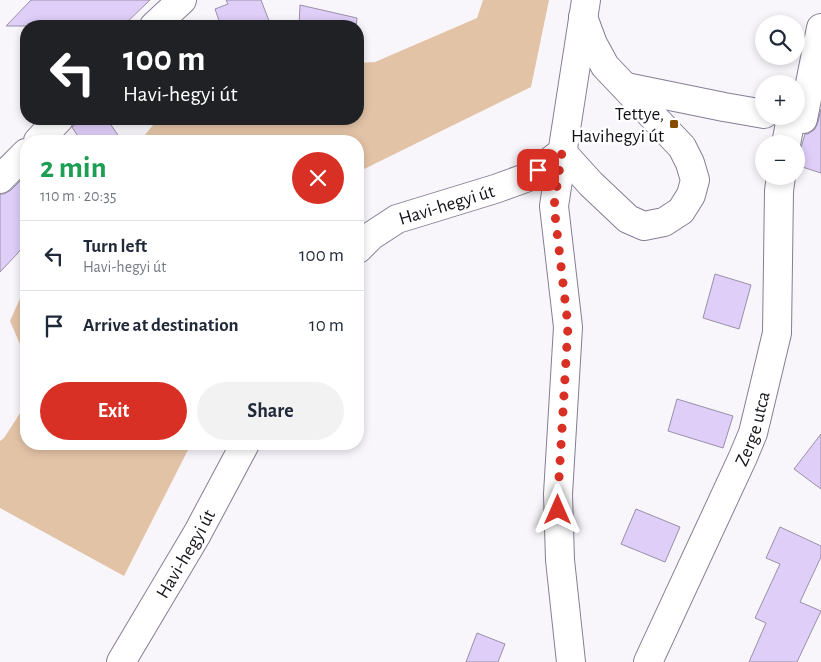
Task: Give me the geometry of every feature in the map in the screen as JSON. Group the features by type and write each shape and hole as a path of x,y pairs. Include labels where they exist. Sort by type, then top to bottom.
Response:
{"street":[{"path":"160,20 182,0"},
{"path":"562,152 591,184 628,219 644,226 664,222 681,211 691,195 694,180 690,163 682,147 605,66 594,44 584,8"},
{"path":"571,662 560,560 558,494 568,326 554,206 584,8"},
{"path":"805,89 821,28"},
{"path":"626,87 755,112"},
{"path":"0,153 20,145"},
{"name":"Havi-hegyi út","path":"364,243 371,236 397,219 531,176 562,152"},
{"path":"0,180 20,158"},
{"name":"Zerge utca","path":"648,662 753,432 777,334 779,185"},
{"name":"Havi-hegyi út","path":"121,662 197,534 242,450"}],"shaded area":[{"path":"483,0 549,0 531,87 364,169 364,135 145,135 153,125 364,125 364,63 375,62 477,18"},
{"path":"20,298 20,344 10,321"},
{"path":"20,413 20,450 188,450 124,576 0,508 0,441"}],"building":[{"path":"31,0 150,0 129,20 20,20 20,26 6,26"},
{"path":"226,0 261,0 269,20 219,20 215,9 228,4"},
{"path":"300,5 357,18 357,20 299,20"},
{"path":"821,109 821,173 805,168 805,135 815,129"},
{"path":"75,125 111,125 118,135 77,135 72,127"},
{"path":"20,181 20,250 0,272 0,194 11,190"},
{"path":"715,274 751,285 739,329 703,318"},
{"path":"677,399 733,416 723,448 668,431"},
{"path":"821,434 821,489 794,469"},
{"path":"636,509 680,527 665,562 621,544"},
{"path":"780,527 821,546 821,557 800,602 821,611 797,662 749,662 766,623 755,618 780,564 766,558"},
{"path":"477,633 505,644 498,662 466,662"}],"place":[{"name":"Tettye, Havihegyi út","path":"674,124"}],"route":[{"path":"538,170 562,152 554,206 568,326 558,510"}]}
